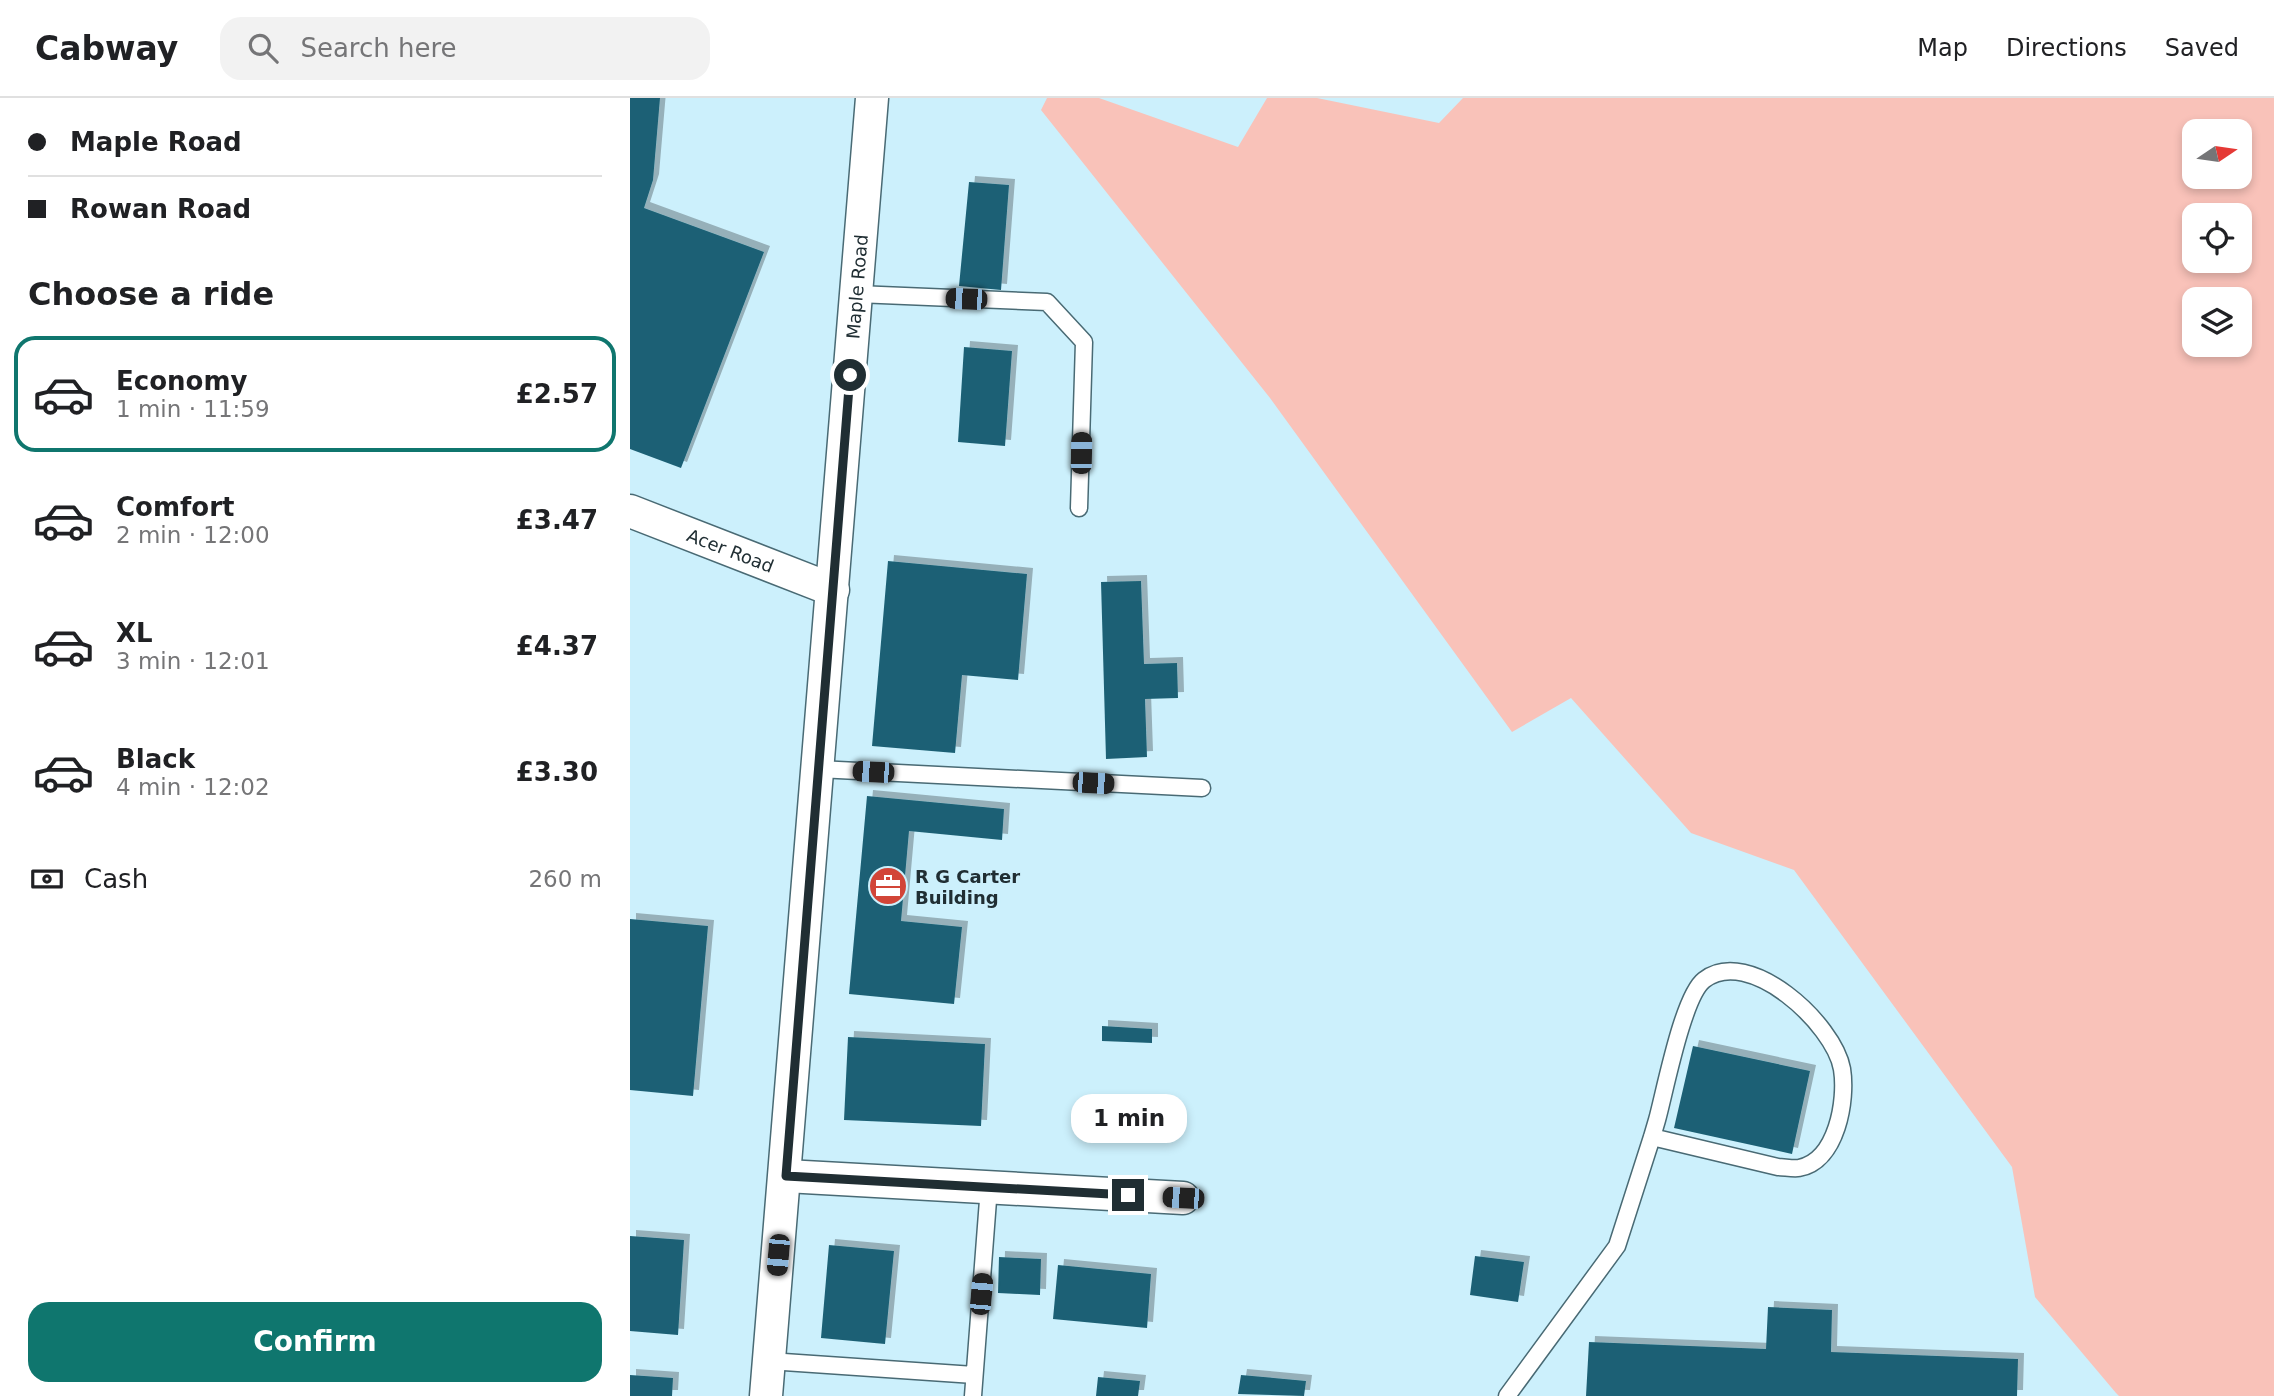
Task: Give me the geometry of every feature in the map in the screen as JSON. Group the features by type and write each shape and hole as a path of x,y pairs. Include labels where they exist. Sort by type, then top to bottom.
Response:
{"street":[{"name":"Maple Road","path":"766,1396 872,98"},
{"name":"Acer Road","path":"630,511 833,590"},
{"path":"786,1176 1183,1198"}],"lane":[{"path":"857,294 1047,302 1084,342 1080,508"},
{"path":"818,769 1202,788"},
{"path":"1507,1396 1617,1246 1652,1137 1689,1004 1702,981 1722,970 1744,971 1765,980 1800,1005 1831,1041 1842,1068 1842,1109 1831,1140 1817,1159 1799,1168 1778,1167 1652,1137"},
{"path":"972,1396 989,1187"},
{"path":"769,1361 974,1375"}],"shaded area":[{"path":"1047,98 1099,98 1238,147 1267,98 1317,98 1439,123 1463,98 2274,98 2274,1396 2119,1396 2035,1297 2012,1167 1794,870 1691,833 1571,698 1512,732 1270,398 1041,110"}],"building":[{"path":"630,98 660,98 653,180 644,208 764,252 681,468 630,449"},
{"path":"969,182 1009,185 1001,290 959,286"},
{"path":"964,347 1012,351 1005,446 958,442"},
{"path":"888,561 1027,574 1018,680 962,675 955,753 872,746"},
{"path":"1141,581 1144,664 1177,663 1178,698 1145,699 1147,757 1106,759 1101,582"},
{"path":"867,796 1004,809 1002,840 909,831 901,921 962,927 954,1004 849,994"},
{"path":"630,919 708,926 693,1096 630,1090"},
{"path":"1102,1026 1152,1029 1152,1043 1102,1041"},
{"path":"848,1037 985,1044 981,1126 844,1120"},
{"path":"1693,1046 1810,1071 1792,1154 1674,1128"},
{"path":"630,1236 684,1240 678,1335 630,1331"},
{"path":"829,1245 894,1251 885,1344 821,1338"},
{"path":"1475,1256 1524,1262 1518,1302 1470,1295"},
{"path":"999,1257 1041,1259 1040,1295 998,1293"},
{"path":"1058,1265 1151,1274 1147,1328 1053,1319"},
{"path":"1768,1307 1832,1310 1831,1352 2018,1359 2017,1396 1586,1396 1589,1342 1766,1349"},
{"path":"630,1375 673,1378 672,1396 630,1396"},
{"path":"1241,1375 1306,1381 1304,1396 1238,1394"},
{"path":"1098,1377 1140,1381 1138,1396 1096,1396"}],"place":[{"name":"R G Carter Building","path":"888,886"}],"route":[{"path":"850,375 786,1176 1128,1195"}]}
